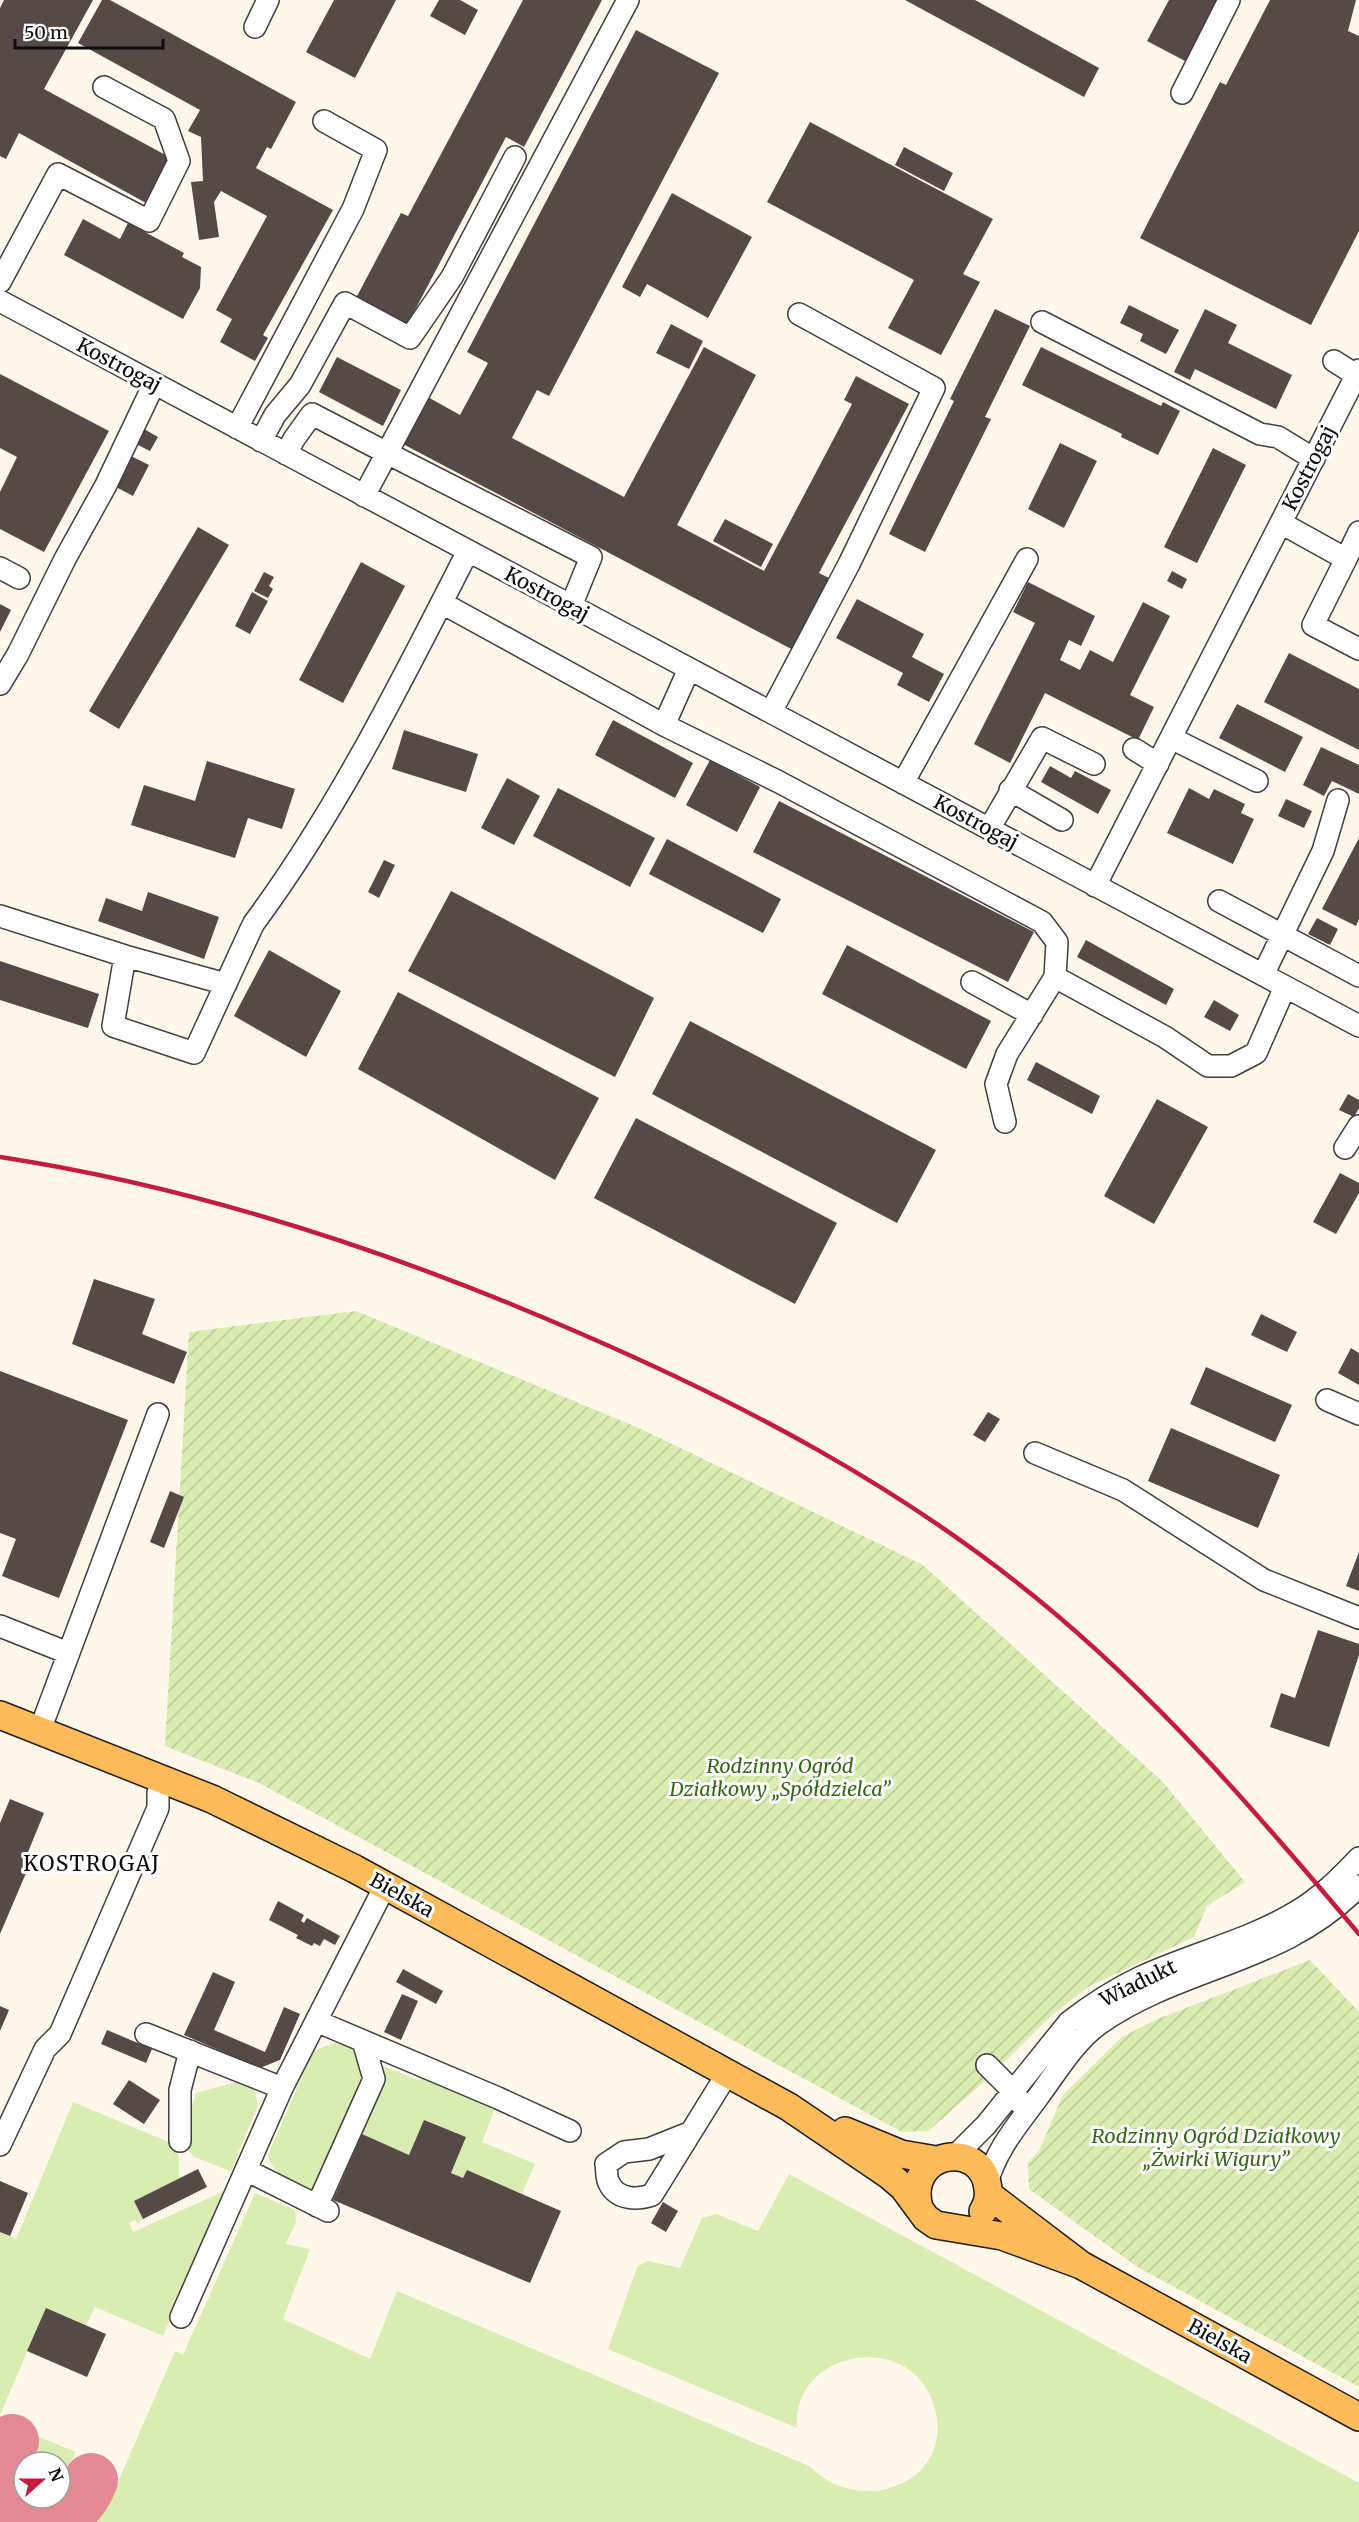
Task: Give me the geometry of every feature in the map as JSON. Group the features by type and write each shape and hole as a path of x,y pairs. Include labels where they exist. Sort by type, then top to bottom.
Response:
{"main road":[{"name":"Bielska","path":"0,1715 163,1779 270,1826 385,1886 789,2107 901,2154 945,2158 975,2164 983,2172 988,2189 1081,2265"},
{"name":"Bielska","path":"789,2107 890,2175 903,2187 926,2218 936,2225 947,2229 959,2228 1002,2236 1081,2265 1359,2417"},
{"path":"919,2208 916,2196 917,2184 922,2173 945,2158"},
{"path":"959,2228 971,2224 980,2216 986,2206 988,2189"}],"street":[{"path":"255,27 268,0"},
{"path":"364,496 628,0"},
{"path":"1182,93 1229,0"},
{"path":"0,282 58,174 149,221 179,161 164,119 104,87"},
{"path":"237,428 353,209 376,150 324,121"},
{"path":"261,441 275,415 300,385 345,303 410,338 452,277 515,157"},
{"name":"Kostrogaj","path":"0,302 1359,1026"},
{"path":"771,712 849,564 934,388 800,314"},
{"path":"1042,322 1260,434 1278,437 1314,459"},
{"path":"1334,361 1358,372"},
{"name":"Kostrogaj","path":"1095,886 1358,372"},
{"path":"0,684 106,485 154,384"},
{"path":"286,454 312,414 591,557 571,606"},
{"path":"1281,523 1346,559"},
{"path":"1359,531 1313,625 1359,649"},
{"path":"125,956 113,1026 194,1053 254,923 292,872 364,751 468,551"},
{"path":"903,783 1027,559"},
{"path":"0,568 19,578"},
{"path":"442,603 664,725 779,782 1042,921 1057,942 1055,977 1007,1054 996,1084 1005,1122"},
{"path":"664,725 689,669"},
{"path":"989,829 1042,738 1094,764"},
{"path":"1171,738 1257,781"},
{"path":"1134,749 1158,764"},
{"path":"1010,790 1062,820"},
{"path":"1263,975 1323,851 1338,801"},
{"path":"1220,901 1359,976"},
{"path":"0,916 125,956 226,984"},
{"path":"1055,977 1164,1037 1208,1066 1231,1066 1256,1053 1285,987"},
{"path":"972,982 1032,1015"},
{"path":"1345,1148 1359,1126"},
{"path":"1327,1400 1359,1414"},
{"path":"40,1730 158,1414"},
{"path":"1035,1453 1123,1490 1264,1580 1359,1618"},
{"path":"0,1626 68,1653"},
{"path":"0,2145 45,2049 60,2034 158,1808 158,1793 163,1779"},
{"name":"Wiadukt","path":"945,2158 979,2133 1069,2022 1084,2010 1140,1977 1269,1927 1298,1911 1328,1888 1359,1858"},
{"path":"181,2317 282,2088 385,1886"},
{"name":"Wiadukt","path":"988,2189 999,2150 1079,2044 1097,2026 1144,1998 1290,1939 1322,1918 1359,1886"},
{"path":"316,2021 570,2131"},
{"path":"146,2034 282,2088"},
{"path":"246,2170 323,2209 374,2079 363,2041"},
{"path":"180,2141 180,2090 190,2051"},
{"path":"987,2065 1013,2091 1020,2104 1019,2122"},
{"path":"689,2133 727,2074"}],"green space":[{"name":"Rodzinny Ogród Działkowy „Spółdzielca”","path":"356,1311 639,1428 923,1565 1162,1781 1245,1882 1207,1906 1194,1937 1088,1987 1051,2016 984,2082 928,2131 902,2132 259,1783 165,1746 189,1332"},
{"name":"Rodzinny Ogród Działkowy „Żwirki Wigury”","path":"1310,1960 1359,2012 1359,2387 1139,2268 1029,2189 1028,2162 1039,2151 1063,2095 1122,2037 1155,2020"},
{"path":"333,2043 344,2044 357,2050 366,2077 319,2192 281,2176 275,2170 268,2155 313,2051"},
{"path":"376,2063 417,2080 432,2076 497,2103 482,2142 535,2164 522,2194 467,2171 463,2178 451,2173 466,2137 425,2120 409,2155 362,2134 381,2084"},
{"path":"240,2081 255,2090 258,2105 231,2171 194,2157 186,2148 189,2114 196,2093"},
{"path":"73,2102 178,2146 179,2179 134,2201 143,2219 138,2224 135,2220 129,2223 133,2232 229,2189 163,2336 95,2307 86,2325 46,2308 0,2415 0,2232 16,2239"},
{"path":"789,2174 1359,2483 1359,2522 0,2522 0,2436 33,2450 12,2450 12,2510 72,2510 72,2472 114,2491 175,2351 183,2355 255,2193 295,2210 296,2222 286,2244 310,2249 283,2319 370,2359 397,2291 809,2466 831,2482 856,2490 880,2490 902,2483 921,2470 933,2451 938,2428 932,2400 918,2378 899,2364 876,2358 852,2359 830,2367 812,2382 800,2402 797,2428 608,2349 637,2267 647,2261 680,2268 702,2218 716,2214 758,2231"},
{"path":"39,2437 71,2450 33,2450"}],"building":[{"path":"4,0 93,0 44,89 171,158 146,203 19,133 6,159 0,156 0,8"},
{"path":"102,0 110,0 296,102 271,149 267,147 256,168 333,210 263,335 268,338 255,361 220,342 232,319 216,310 267,216 221,191 214,202 219,237 199,240 191,182 203,181 201,137 188,131 200,110 78,43"},
{"path":"334,0 396,0 355,78 306,52"},
{"path":"439,0 460,0 478,10 465,35 430,16"},
{"path":"523,0 602,0 524,147 506,137 405,329 356,298 401,213 408,216"},
{"path":"905,0 975,0 1099,68 1084,97"},
{"path":"1169,0 1219,0 1187,62 1147,41"},
{"path":"1270,0 1356,0 1348,31 1359,36 1359,231 1311,325 1140,238 1220,82 1226,85"},
{"path":"636,30 719,73 549,396 537,390 512,438 624,497 704,347 756,375 677,525 764,571 852,404 844,400 856,376 909,404 819,573 833,580 795,651 401,443 426,396 460,415 488,363 467,352"},
{"path":"810,122 993,219 963,274 980,282 941,355 888,328 914,280 767,202"},
{"path":"904,147 953,173 944,191 895,165"},
{"path":"672,193 752,237 708,318 647,284 640,297 622,287"},
{"path":"83,219 120,239 128,223 184,253 182,257 201,267 200,288 183,319 64,255"},
{"path":"1129,305 1179,330 1166,354 1140,341 1143,334 1120,323"},
{"path":"995,309 1030,326 985,417 991,419 925,552 889,534 954,401 950,399"},
{"path":"1205,309 1237,325 1228,343 1292,375 1276,409 1195,369 1190,380 1174,372"},
{"path":"671,324 703,341 689,369 656,353"},
{"path":"1041,347 1161,406 1163,402 1180,411 1158,455 1121,437 1122,434 1022,385"},
{"path":"337,357 401,390 383,426 319,392"},
{"path":"0,374 109,431 44,552 0,529 0,492 17,457 0,448"},
{"path":"144,429 158,437 150,451 136,444"},
{"path":"1060,443 1097,461 1064,528 1028,509"},
{"path":"1213,448 1246,465 1197,563 1164,547"},
{"path":"131,456 149,465 133,496 116,487"},
{"path":"725,519 773,544 761,567 713,541"},
{"path":"198,527 229,545 119,729 89,711"},
{"path":"361,562 405,586 343,703 299,680"},
{"path":"1172,571 1187,579 1182,589 1167,581"},
{"path":"264,572 274,577 269,586 273,589 268,598 254,591"},
{"path":"1028,582 1095,616 1081,646 1069,640 1060,660 1080,670 1090,650 1113,662 1143,602 1170,616 1130,695 1154,707 1138,740 1045,693 1010,763 974,744 1035,623 1013,612"},
{"path":"252,592 268,601 250,634 235,626"},
{"path":"857,599 924,634 912,657 944,674 929,702 897,685 903,673 836,638"},
{"path":"0,604 11,610 0,632"},
{"path":"1289,653 1359,689 1359,750 1264,702"},
{"path":"1237,704 1303,737 1285,772 1219,738"},
{"path":"613,720 693,763 675,798 595,755"},
{"path":"404,730 478,754 466,792 392,769"},
{"path":"1321,747 1359,765 1359,794 1332,781 1324,796 1303,785"},
{"path":"710,760 760,787 737,832 686,805"},
{"path":"207,761 295,789 282,829 248,818 235,858 131,825 144,785 195,801"},
{"path":"1050,766 1071,778 1075,771 1111,790 1098,814 1041,782"},
{"path":"507,778 540,796 514,845 481,828"},
{"path":"558,788 655,838 630,887 533,836"},
{"path":"1189,788 1209,799 1214,789 1245,804 1241,813 1254,819 1233,864 1167,833"},
{"path":"1286,799 1312,811 1304,828 1278,816"},
{"path":"779,801 1034,932 1008,982 753,852"},
{"path":"1359,838 1359,919 1356,926 1322,909"},
{"path":"667,839 781,899 763,933 649,874"},
{"path":"384,860 395,865 379,898 368,892"},
{"path":"451,891 654,998 615,1077 408,971"},
{"path":"148,892 219,917 204,959 98,921 106,898 142,911"},
{"path":"1317,918 1338,929 1330,945 1308,934"},
{"path":"1086,940 1174,989 1166,1005 1077,957"},
{"path":"847,945 991,1021 966,1069 822,994"},
{"path":"269,950 341,991 306,1057 234,1016"},
{"path":"0,961 99,994 88,1028 0,1000"},
{"path":"398,992 599,1098 555,1180 358,1069"},
{"path":"1214,1000 1239,1015 1230,1031 1204,1017"},
{"path":"690,1021 936,1150 897,1223 652,1094"},
{"path":"1036,1062 1100,1096 1092,1114 1027,1080"},
{"path":"1348,1094 1359,1100 1359,1108 1354,1117 1339,1110"},
{"path":"1157,1099 1208,1127 1154,1224 1104,1196"},
{"path":"636,1118 837,1223 795,1304 594,1198"},
{"path":"1340,1173 1359,1183 1359,1193 1336,1234 1313,1222"},
{"path":"94,1279 155,1299 142,1334 187,1352 174,1384 72,1344"},
{"path":"1261,1314 1297,1332 1287,1352 1251,1335"},
{"path":"1351,1348 1359,1353 1359,1385 1338,1373"},
{"path":"1206,1367 1292,1405 1275,1442 1190,1404"},
{"path":"0,1371 128,1420 59,1598 2,1576 16,1539 0,1533"},
{"path":"988,1412 1000,1419 985,1442 973,1435"},
{"path":"1171,1428 1280,1475 1258,1528 1148,1481"},
{"path":"170,1491 184,1497 164,1548 150,1542"},
{"path":"1359,1552 1359,1591 1346,1586"},
{"path":"1318,1630 1359,1644 1359,1655 1329,1747 1270,1727 1281,1693 1295,1698"},
{"path":"10,1799 44,1813 26,1857 32,1859 0,1934 0,1823"},
{"path":"278,1901 304,1915 301,1921 304,1923 307,1918 340,1936 335,1945 324,1939 320,1946 314,1943 312,1946 296,1938 298,1935 269,1920"},
{"path":"403,1969 443,1991 436,2004 396,1982"},
{"path":"213,1972 235,1982 214,2030 265,2052 284,2007 300,2014 280,2060 260,2068 184,2035"},
{"path":"402,1994 418,2001 401,2040 384,2032"},
{"path":"0,2006 9,2010 0,2031"},
{"path":"107,2030 152,2049 146,2063 101,2044"},
{"path":"129,2080 160,2100 144,2124 113,2104"},
{"path":"424,2120 466,2137 451,2173 463,2178 467,2170 561,2211 530,2283 333,2200 362,2134 409,2155"},
{"path":"198,2169 207,2187 143,2219 134,2201"},
{"path":"0,2181 28,2193 10,2236 0,2232"},
{"path":"663,2202 678,2211 666,2232 651,2223"},
{"path":"46,2308 106,2334 87,2377 27,2351"}],"taxiway":[{"path":"0,2465 12,2441"},
{"path":"17,2511 42,2516 62,2514 78,2502 91,2480"}],"railway":[{"path":"0,1157 150,1186 224,1205 370,1251 514,1305 584,1335 762,1419 819,1451 930,1519 1035,1597 1080,1635 1164,1715 1205,1758 1359,1934"}],"district":[{"name":"KOSTROGAJ","path":"92,1864"}]}
